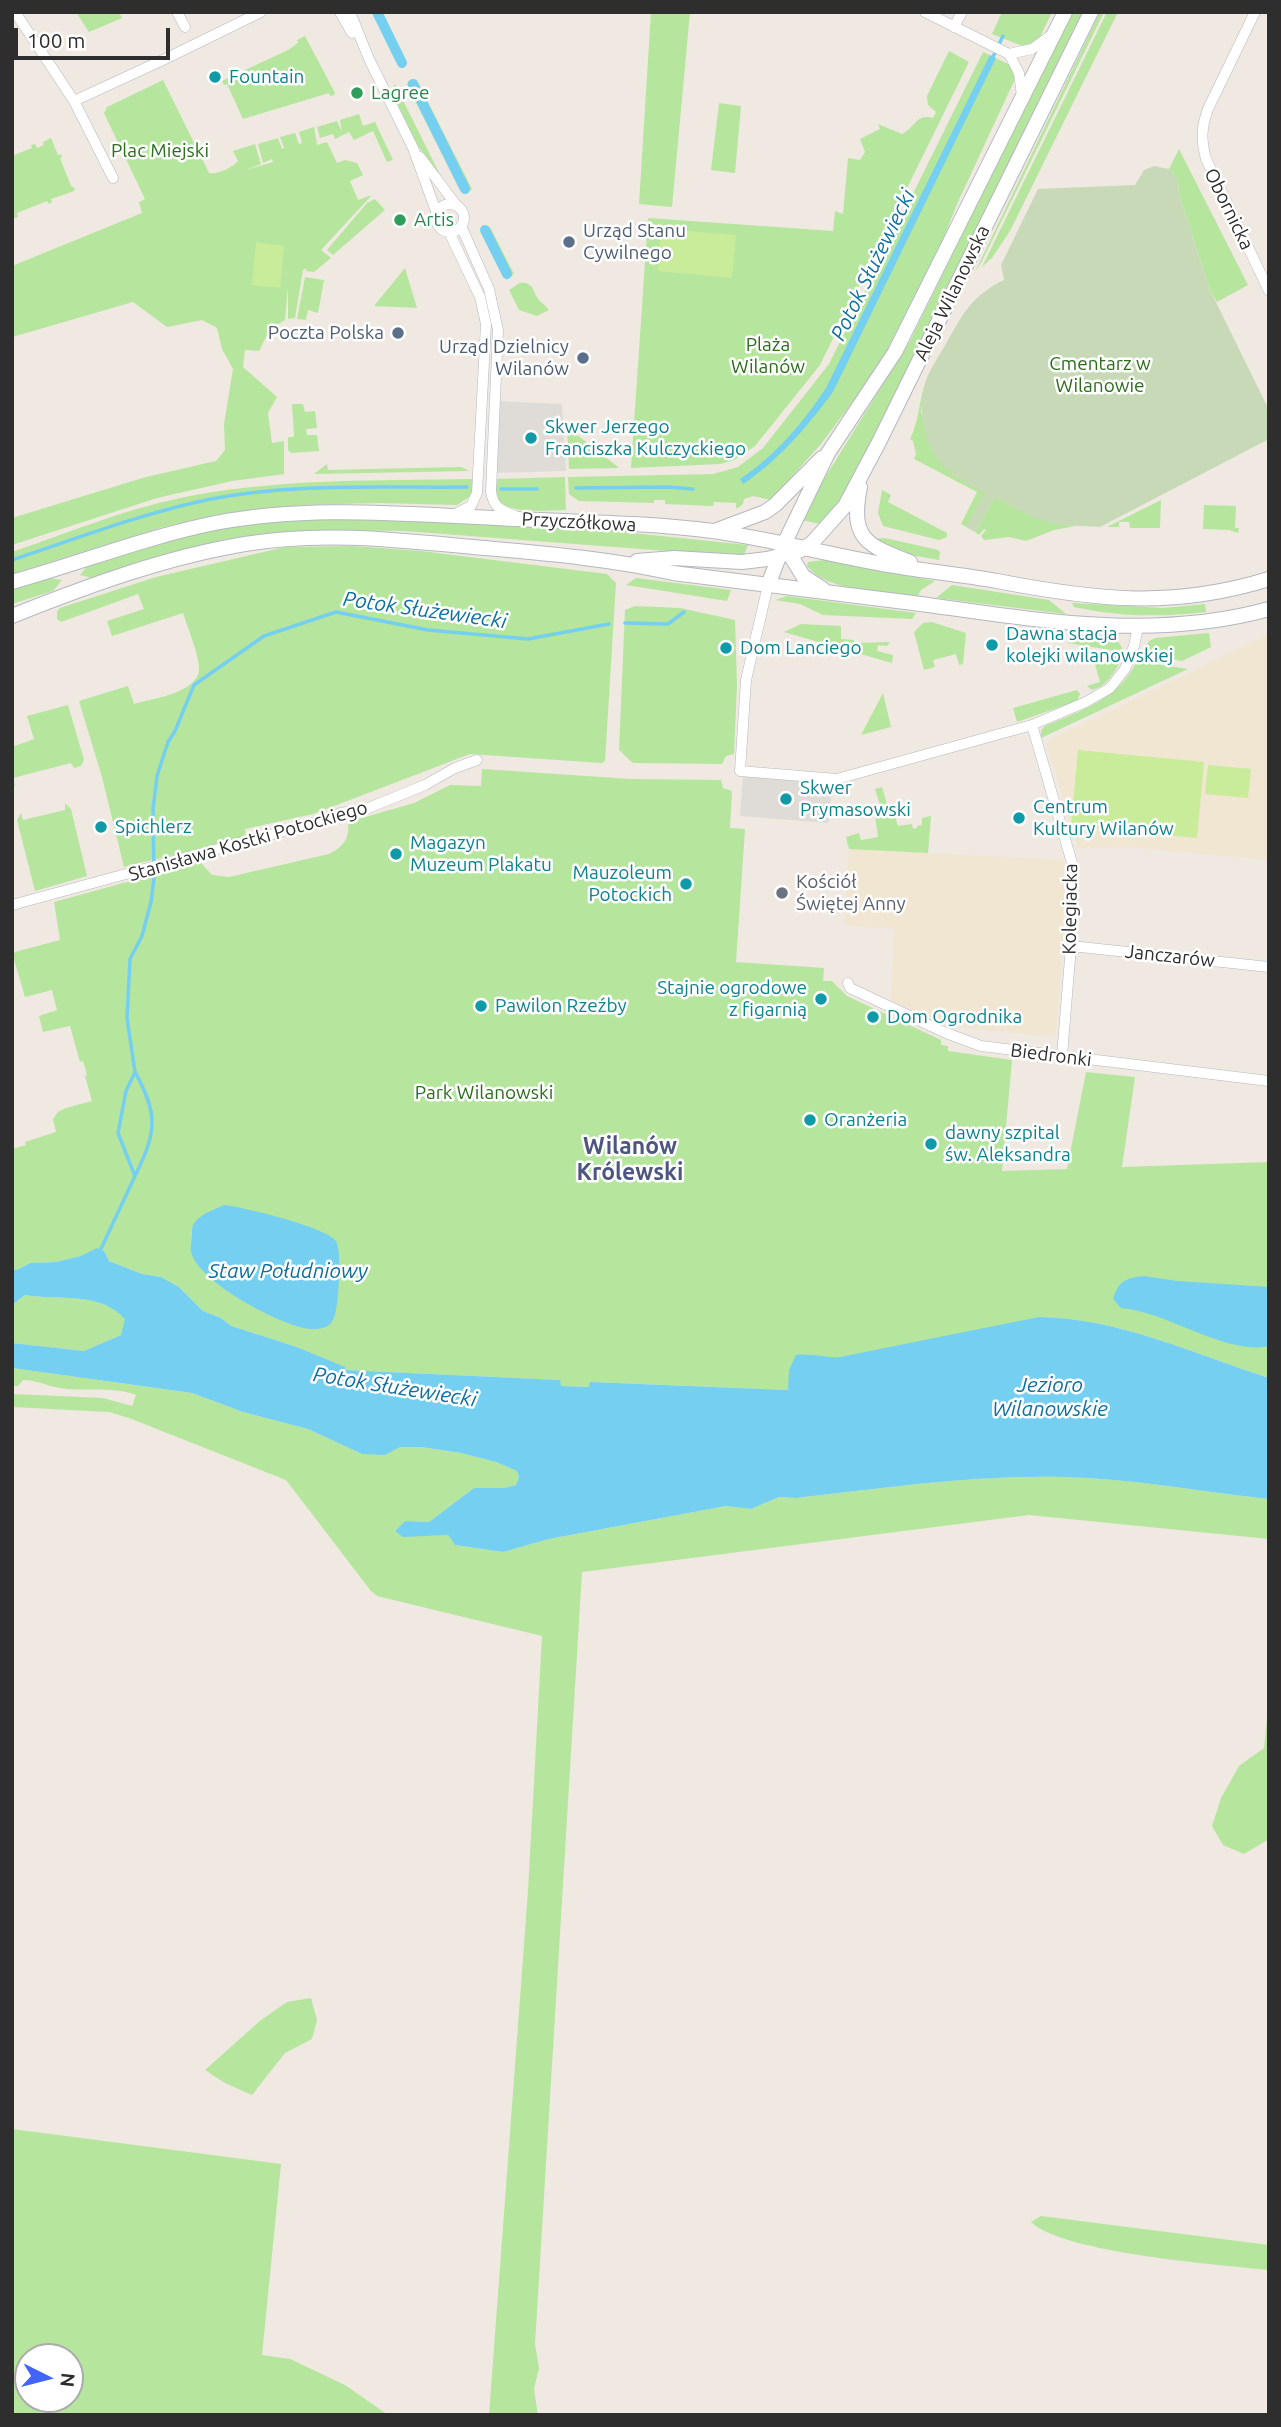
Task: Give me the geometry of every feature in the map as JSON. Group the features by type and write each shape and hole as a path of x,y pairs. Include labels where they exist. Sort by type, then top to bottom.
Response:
{"main road":[{"name":"Aleja Wilanowska","path":"768,585 828,453 895,352 1065,12"},
{"name":"Aleja Wilanowska","path":"805,548 837,516 863,473 1091,12"},
{"path":"712,531 765,512 828,453"},
{"path":"863,473 856,514 863,538 886,552 934,571"},
{"name":"Przyczółkowa","path":"12,582 127,545 216,523 258,516 330,512 631,524 712,531 784,552 805,548 1051,592 1109,598 1149,600 1216,594 1269,579"},
{"name":"Przyczółkowa","path":"12,616 172,562 246,544 347,537 622,562 673,573 1065,623 1138,626 1203,623 1269,609"},
{"path":"622,562 674,558 742,562 784,552 803,576 830,593"}],"street":[{"path":"15,12 74,101 113,178"},
{"path":"177,12 185,27"},
{"path":"340,12 369,59"},
{"path":"350,12 369,59 413,148 438,226 449,232 480,297 486,324 477,493 471,506 459,513 448,515"},
{"path":"925,12 1007,53 1019,73 1023,99"},
{"path":"954,27 962,12"},
{"name":"Obornicka","path":"1255,12 1202,125 1201,141 1206,159 1269,291"},
{"path":"74,101 261,13"},
{"path":"1007,53 1032,49 1056,32"},
{"path":"413,148 464,217 461,226 489,289 498,330 492,500 496,507 503,511 530,520"},
{"path":"436,214 445,205 457,206"},
{"path":"449,232 461,226"},
{"path":"768,585 746,680 740,771 837,779 1032,724 1086,702 1110,688 1125,669 1138,626"},
{"name":"Kolegiacka","path":"1032,724 1072,863 1071,946 1062,1056"},
{"name":"Stanisława Kostki Potockiego","path":"12,905 143,871 341,813 366,809 477,760"},
{"name":"Janczarów","path":"1071,946 1269,967"},
{"name":"Biedronki","path":"848,983 850,988 972,1044 1269,1081"}],"shaded area":[{"name":"Skwer Jerzego Franciszka Kulczyckiego","path":"499,401 562,404 566,471 495,473"},
{"path":"1269,634 1269,860 1129,847 1078,848 1046,742"},
{"name":"Skwer Prymasowski","path":"743,776 832,782 829,823 740,816"},
{"path":"849,849 1064,860 1063,943 1056,1034 1053,1037 952,1026 891,1001 894,929 845,925"}],"green space":[{"path":"76,12 119,12 122,18 89,32"},
{"path":"651,12 690,12 672,207 639,204"},
{"path":"1002,12 1052,12 1040,37 1025,47 992,34"},
{"path":"1071,12 1085,12 844,497 820,524 802,520 814,495 910,341"},
{"path":"1100,12 1104,12 975,272"},
{"path":"1107,12 1118,12 1010,231 992,258 982,267"},
{"path":"305,36 334,95 330,96 329,93 243,119 227,84 224,85 222,81 288,50"},
{"name":"Plaża Wilanów","path":"949,51 969,62 820,365 755,446 734,460 720,464 631,468 648,218 833,231 835,211 843,214 848,158 860,160 865,152 860,139 880,129 878,124 902,134 919,119 933,118 936,112 928,105 927,96"},
{"path":"983,52 1010,65 1015,79 940,247 884,356 821,444 771,500 753,496 744,499 743,504 736,508 736,503 714,502 713,506 665,504 665,500 654,500 654,503 579,501 569,494 568,477 713,474 738,467 763,448 829,364"},
{"name":"Plac Miejski","path":"163,80 209,173 220,172 232,166 238,161 233,151 255,144 261,164 246,170 273,162 272,159 263,163 258,144 278,138 282,149 284,148 280,137 295,133 299,144 302,143 299,132 314,127 317,145 327,142 337,163 345,160 357,163 363,175 350,181 358,200 372,195 321,250 331,258 314,272 306,271 306,268 303,270 295,318 288,319 288,287 285,320 270,329 259,351 245,350 243,367 277,397 268,413 272,443 284,441 284,474 232,481 157,498 12,545 12,518 146,477 216,461 225,450 224,424 233,369 222,349 217,328 202,320 167,327 133,302 12,337 12,266 142,213 139,202 145,199 104,113 107,107"},
{"path":"417,80 472,189 468,193 461,191 458,186 407,85 408,81"},
{"path":"395,84 442,179 418,146 391,92"},
{"path":"719,103 741,106 735,173 711,170"},
{"path":"359,114 363,126 375,122 393,160 387,162 373,131 354,140 349,132 335,139 333,134 320,138 317,127 337,121 342,132 340,120"},
{"path":"51,138 58,155 61,154 60,158 74,191 51,199 49,204 47,201 17,213 18,217 15,218 12,216 12,156 32,148 31,145 35,144 37,148 44,145 43,142"},
{"path":"1179,149 1248,285 1217,302 1210,290 1179,194 1178,179 1169,169"},
{"name":"Cmentarz w Wilanowie","path":"1154,166 1169,169 1178,179 1179,194 1210,290 1269,410 1269,439 1100,527 1061,525 1032,517 995,497 975,532 966,527 985,493 946,468 930,445 922,417 928,375 970,306 984,292 1004,280 1001,265 1038,189 1135,185 1144,170"},
{"path":"375,199 385,210 333,255 327,250 367,203"},
{"path":"490,227 514,274 506,280 481,232"},
{"path":"661,229 736,235 732,278 658,271"},
{"path":"256,242 284,246 280,288 252,285"},
{"path":"405,268 417,308 374,306"},
{"path":"305,277 324,280 318,313 308,310 306,320 297,319"},
{"path":"520,283 531,286 538,299 549,310 537,316 519,310 509,290"},
{"path":"929,374 921,413 952,474 986,492 966,527 961,524 977,492 914,459 916,454 910,439 923,390"},
{"path":"292,404 303,404 305,412 315,411 317,428 306,429 307,435 317,435 319,451 291,453 288,450 288,437 294,437"},
{"path":"567,427 618,467 618,468 569,469"},
{"path":"327,464 328,470 461,467 469,471 314,474"},
{"path":"565,477 566,510 538,511 508,507 495,494 495,479"},
{"path":"473,479 473,489 469,497 457,505 303,505 222,514 163,527 12,574 12,552 116,515 180,498 289,484"},
{"path":"882,490 891,495 888,502 947,533 947,537 939,540 883,526 878,513"},
{"path":"995,497 1044,520 1076,526 1054,530 1026,541 1009,537 984,540 981,536 986,530 979,535 975,532"},
{"path":"1161,500 1160,528 1130,528 1129,522 1119,522 1119,527 1107,527"},
{"path":"1204,505 1236,506 1235,528 1239,528 1238,533 1203,529"},
{"path":"291,519 411,519 613,531 748,545 744,555 733,556 404,531 313,530 227,539 141,561 92,578 80,575 88,565 175,538 239,525"},
{"path":"885,538 938,550 939,560 900,553 873,539"},
{"path":"352,546 421,551 607,574 616,583 605,761 602,763 470,754 313,814 245,829 246,838 124,867 102,777 79,701 128,686 134,704 175,693 185,688 198,675 196,653 183,613 112,636 107,621 144,609 138,594 61,622 57,619 57,611 156,577 285,547"},
{"path":"824,560 935,581 921,590 918,596 858,590 829,582 807,566 808,562"},
{"path":"49,578 62,580 53,591 12,604 12,589"},
{"path":"636,578 731,590 727,601 626,585"},
{"path":"952,585 1049,600 1066,614 936,598"},
{"path":"787,596 916,613 912,619 823,615 800,604 775,600"},
{"path":"1072,603 1163,608 1205,604 1206,612 1126,615 1074,607"},
{"path":"635,606 680,608 735,620 737,685 734,754 726,756 722,764 633,763 619,750 625,610"},
{"path":"932,622 966,633 963,664 959,665 956,654 933,660 935,667 924,670 914,632 923,623"},
{"path":"801,624 841,626 841,639 854,640 854,643 890,642 887,646 878,645 877,651 893,655 892,663 784,632"},
{"path":"1209,633 1211,647 1182,661 1141,654 1149,641 1155,638"},
{"path":"1087,634 1114,638 1123,652 1068,643 1068,636"},
{"path":"1104,654 1122,657 1110,677 1092,690 1087,686 1100,682 1093,657"},
{"path":"1137,661 1188,669 1041,738 1041,731 1045,726 1085,709 1109,694 1120,685"},
{"path":"1077,690 1080,694 1077,701 1017,722 1013,708"},
{"path":"883,693 891,727 861,735"},
{"path":"68,705 84,760 81,766 74,768 71,763 13,778 15,786 12,786 12,747 34,739 27,716"},
{"path":"1078,750 1204,762 1197,838 1071,826"},
{"path":"1208,765 1251,769 1248,798 1205,794"},
{"name":"Park Wilanowski","path":"482,769 631,779 721,780 723,788 732,791 730,828 745,829 736,962 824,968 823,981 832,981 847,996 941,1040 941,1045 948,1046 948,1051 1012,1060 1002,1171 1067,1169 1086,1072 1135,1077 1122,1167 1269,1162 1269,1378 1127,1330 1069,1319 1039,1317 933,1340 822,1358 789,1370 789,1390 590,1382 590,1387 560,1386 560,1380 345,1370 294,1346 231,1326 221,1318 203,1311 179,1287 161,1277 142,1274 109,1261 104,1251 56,1262 30,1263 12,1270 12,1149 56,1132 53,1119 58,1112 92,1101 83,1061 80,1062 70,1026 43,1032 39,1016 57,1010 52,990 25,997 13,956 15,952 60,940 54,902 200,862 212,875 229,877 329,854 344,842 348,833 348,822 414,803 450,785 481,786"},
{"path":"882,787 891,818 895,817 898,826 912,824 913,829 917,828 922,825 922,818 931,816 928,853 849,849 846,837 859,833 861,840 878,837 875,816 882,811 875,789"},
{"path":"65,803 71,809 87,876 35,891 17,820 21,813 23,820 65,810"},
{"path":"25,1295 104,1304 126,1319 121,1335 84,1351 12,1343 12,1305"},
{"path":"12,1368 192,1393 243,1412 308,1429 362,1454 400,1447 421,1447 496,1462 517,1471 519,1477 516,1485 504,1488 474,1488 429,1522 405,1521 395,1531 403,1536 448,1535 455,1545 503,1552 549,1539 726,1506 751,1509 779,1497 796,1498 929,1483 1029,1477 1114,1480 1269,1499 1269,1539 1029,1515 582,1572 535,2344 539,2368 534,2389 538,2415 489,2415 528,1891 542,1636 377,1596 286,1480 109,1412 12,1407 12,1394 103,1398 132,1406 136,1395 117,1391 60,1388 28,1380 23,1380 18,1386 12,1386"},
{"path":"1269,1698 1269,1839 1244,1854 1223,1845 1212,1826 1221,1798 1239,1766 1264,1748"},
{"path":"311,1998 317,2020 312,2039 285,2053 252,2095 205,2070 261,2020 287,2002"},
{"path":"12,2129 281,2164 262,2355 290,2359 345,2385 388,2415 12,2415"},
{"path":"1041,2216 1269,2245 1269,2270 1144,2256 1075,2242 1048,2233 1031,2222"}],"water":[{"path":"990,55 996,58 833,392 792,442 743,484 740,479 788,438 826,388"},
{"name":"Staw Południowy","path":"224,1205 301,1224 336,1241 339,1256 337,1305 333,1320 328,1326 308,1329 275,1318 223,1288 197,1264 191,1252 193,1225 203,1215"},
{"name":"Jezioro Wilanowskie","path":"97,1248 104,1251 109,1261 142,1274 161,1277 179,1287 203,1311 221,1318 231,1326 294,1346 345,1367 345,1370 560,1380 561,1386 589,1387 590,1382 788,1390 789,1370 796,1355 840,1357 1039,1317 1069,1319 1127,1330 1269,1378 1269,1499 1114,1480 1062,1477 995,1478 796,1498 779,1497 751,1509 726,1506 549,1539 503,1552 455,1545 448,1535 403,1537 395,1531 405,1521 429,1522 474,1488 504,1488 516,1485 519,1477 517,1471 496,1462 461,1453 421,1447 400,1447 385,1455 362,1454 308,1429 243,1412 192,1393 12,1368 12,1343 84,1351 121,1335 125,1319 104,1304 25,1295 12,1305 12,1270 30,1263 56,1262 81,1256"},
{"path":"1144,1276 1269,1287 1269,1346 1234,1345 1139,1311 1121,1308 1113,1299 1120,1284 1127,1279"}],"waterway":[{"path":"377,12 402,63"},
{"name":"Potok Służewiecki","path":"991,61 1003,36"},
{"path":"413,84 465,189"},
{"path":"485,230 507,274"},
{"path":"12,560 160,511 242,494 338,487 467,487"},
{"path":"576,488 693,489"},
{"path":"501,489 537,489"},
{"name":"Potok Służewiecki","path":"100,1251 135,1176 118,1133 126,1091 135,1072 127,1018 130,959 142,936 151,902 154,878 153,809 157,776 168,742 194,685 264,636 336,612 428,630 528,639 609,624"},
{"name":"Potok Służewiecki","path":"625,623 668,624 684,612"},
{"path":"135,1072 148,1100 152,1123 148,1146 136,1174"}],"place":[{"name":"Fountain","path":"215,77"},
{"name":"Lagree","path":"357,93"},
{"name":"Artis","path":"400,220"},
{"name":"Urząd Stanu Cywilnego","path":"569,242"},
{"name":"Poczta Polska","path":"398,333"},
{"name":"Urząd Dzielnicy Wilanów","path":"583,358"},
{"name":"Skwer Jerzego Franciszka Kulczyckiego","path":"531,438"},
{"name":"Dawna stacja kolejki wilanowskiej","path":"992,645"},
{"name":"Dom Lanciego","path":"726,648"},
{"name":"Skwer Prymasowski","path":"786,799"},
{"name":"Centrum Kultury Wilanów","path":"1019,818"},
{"name":"Spichlerz","path":"101,827"},
{"name":"Magazyn Muzeum Plakatu","path":"396,854"},
{"name":"Mauzoleum Potockich","path":"686,884"},
{"name":"Kościół Świętej Anny","path":"782,893"},
{"name":"Stajnie ogrodowe z figarnią","path":"821,999"},
{"name":"Pawilon Rzeźby","path":"481,1006"},
{"name":"Dom Ogrodnika","path":"873,1017"},
{"name":"Oranżeria","path":"810,1120"},
{"name":"dawny szpital św. Aleksandra","path":"931,1144"}],"district":[{"name":"Wilanów Królewski","path":"630,1159"}]}
